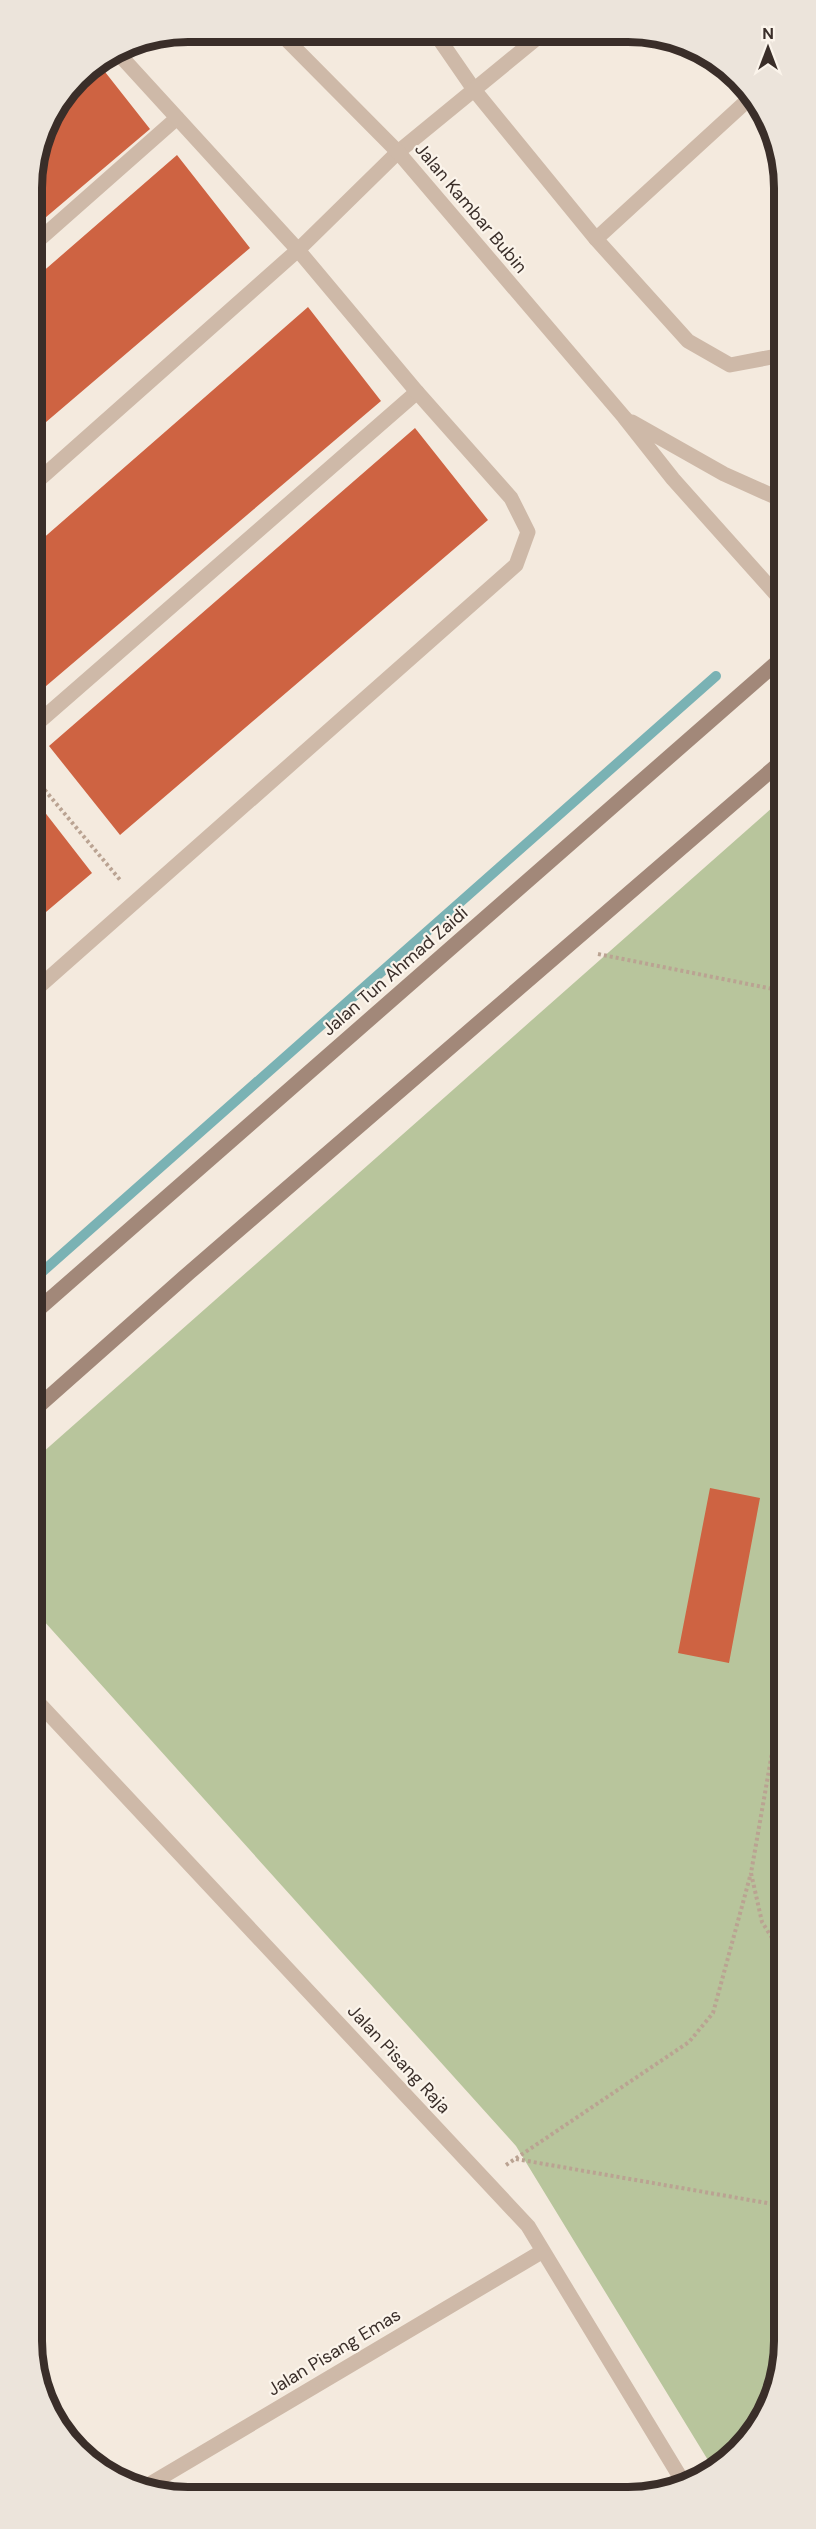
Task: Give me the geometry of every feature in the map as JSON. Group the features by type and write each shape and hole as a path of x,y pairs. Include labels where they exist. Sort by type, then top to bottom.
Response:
{"main road":[{"name":"Jalan Tun Ahmad Zaidi","path":"42,1306 774,665"},
{"path":"42,1403 774,768"}],"street":[{"name":"Jalan Kambar Bubin","path":"289,42 398,152 674,479 774,592"},
{"path":"441,42 475,90 596,239 688,341 730,364 774,357"},
{"path":"42,477 298,250 398,152 532,42"},
{"path":"42,984 516,566 528,532 511,498 417,392 298,250 122,58"},
{"path":"596,239 746,102"},
{"path":"42,237 177,118"},
{"path":"42,719 417,392"},
{"path":"624,417 724,474 774,496"},
{"name":"Jalan Pisang Raja","path":"42,1707 528,2226 680,2477"},
{"name":"Jalan Pisang Emas","path":"152,2482 543,2251"}],"path":[{"path":"42,787 136,900"},
{"path":"566,948 774,989"},
{"path":"486,2180 688,2042 713,2013 751,1873 774,1741"},
{"path":"751,1873 762,1922 774,1941"},
{"path":"516,2159 774,2204"}],"green space":[{"path":"774,806 774,2350 769,2378 759,2405 738,2437 717,2457 709,2462 516,2146 42,1619 42,1453"}],"building":[{"path":"103,70 150,129 42,221 43,169 53,132 67,107 92,78"},
{"path":"177,155 250,248 42,425 42,272"},
{"path":"308,307 381,401 42,689 42,539"},
{"path":"415,428 488,520 120,835 49,746"},
{"path":"42,809 92,873 42,915"},
{"path":"710,1488 760,1498 729,1663 678,1653"}],"waterway":[{"path":"42,1272 716,676"}]}
